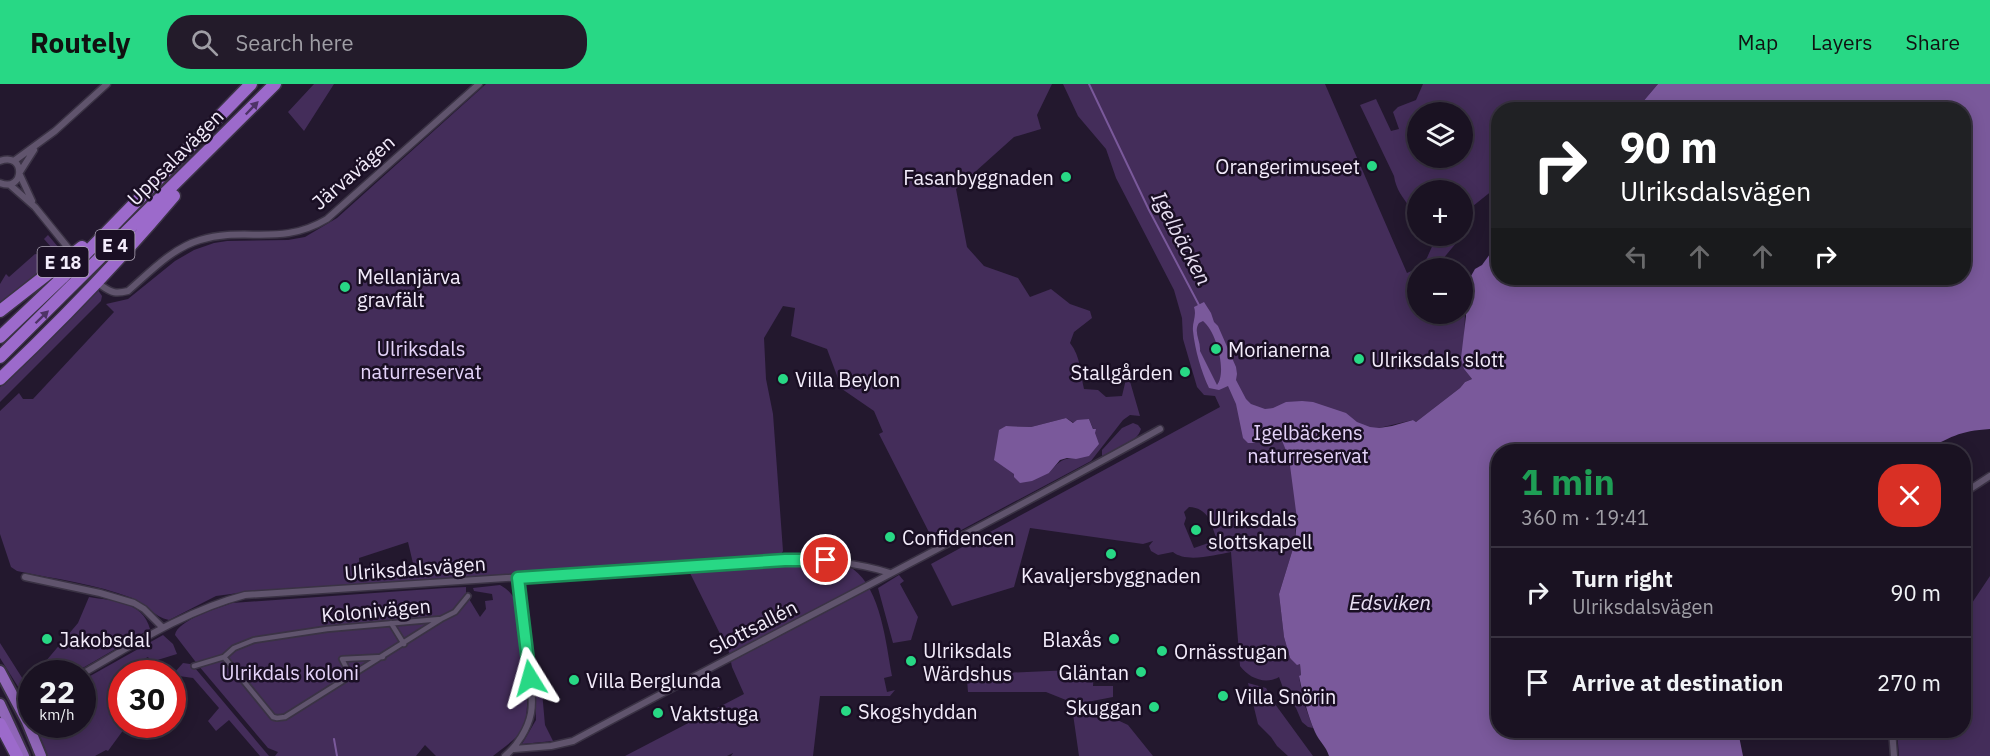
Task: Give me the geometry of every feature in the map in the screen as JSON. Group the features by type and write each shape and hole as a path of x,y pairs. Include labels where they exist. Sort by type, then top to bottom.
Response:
{"highway":[{"name":"Uppsalavägen","path":"0,337 62,278 251,84"},
{"name":"Uppsalavägen","path":"0,357 275,84"},
{"name":"E 4","path":"0,379 142,234 229,131"},
{"name":"E 18","path":"0,311 125,212"},
{"path":"0,671 18,706"},
{"path":"0,704 24,756"},
{"path":"0,724 17,756"},
{"path":"33,738 41,756"}],"street":[{"path":"14,161 38,145 107,84"},
{"name":"Järvavägen","path":"102,286 112,293 128,291 170,256 199,240 228,234 287,235 316,225 327,219 479,84"},
{"path":"3,185 14,183 38,145"},
{"path":"0,161 9,159 14,161 35,207 69,249"},
{"path":"3,185 35,207"},
{"name":"Slottsallén","path":"513,749 551,746 573,741 1160,429"},
{"path":"1971,488 1990,476"},
{"name":"Ulriksdalsvägen","path":"96,666 163,628 206,608 245,595 785,560 826,560 871,567 890,573"},
{"path":"25,577 135,603 163,628"},
{"path":"505,756 513,749 526,728 531,713 532,696 518,578"},
{"path":"441,619 454,612 468,596"},
{"name":"Kolonivägen","path":"194,666 225,657 234,648 254,640 327,629 441,619"},
{"name":"Kolonivägen","path":"225,657 273,717 285,717 441,619"},
{"path":"391,623 404,644"},
{"path":"351,677 342,659 383,657"},
{"path":"1893,738 1894,756"}],"green space":[{"path":"314,84 334,84 304,131 288,112"},
{"name":"Ulriksdals naturreservat","path":"486,84 1052,84 1037,115 1041,129 1014,137 956,189 967,247 984,266 1018,278 1030,297 1051,289 1070,304 1090,311 1092,318 1074,332 1070,343 1078,359 1084,389 1098,390 1106,397 1122,396 1126,379 1129,378 1140,416 1130,415 1123,420 1091,461 935,544 879,434 883,432 874,411 842,389 827,349 791,336 795,308 783,306 764,338 766,379 773,414 783,551 779,557 246,592 216,596 169,620 132,598 118,593 90,585 17,571 11,567 0,534 0,411 19,393 23,399 33,399 114,312 106,304 128,299 175,261 194,250 227,241 288,240 305,237 337,218","holes":["1066,418 1074,423 1089,419 1095,433 1076,459 1064,460 1049,473 1014,474 1006,426 1031,427","408,542 416,576 360,579 359,558"]},
{"name":"Igelbäckens naturreservat","path":"1063,84 1325,84 1407,273 1407,324 1465,324 1464,369 1472,379 1465,382 1416,422 1413,420 1379,428 1296,514 1295,542 1279,594 1284,637 1290,658 1300,663 1301,675 1299,677 1304,703 1313,728 1302,722 1296,708 1286,696 1279,677 1268,680 1258,679 1248,674 1240,666 1231,552 1193,558 1173,552 1158,555 1151,551 1149,546 1153,541 1143,544 1030,528 1014,587 952,606 931,564 1220,407 1215,396 1204,395 1197,387 1183,339 1182,318 1174,290 1116,178 1106,149 1078,116","holes":["1189,507 1201,510 1211,523 1217,540 1194,548 1184,524 1186,518 1184,512"]},
{"path":"1423,84 1658,84 1643,102 1491,102 1491,192 1473,206 1473,180 1407,180 1407,203 1398,189 1360,105 1376,99 1391,131 1399,129 1393,112 1407,104 1407,168 1473,168 1473,102 1411,102 1416,100"},
{"path":"48,235 64,254 0,303 0,284 6,274 9,277 35,254 42,255 51,247 44,239"},
{"path":"1432,246 1454,246 1444,258 1426,258"},
{"path":"98,290 102,296 101,301 0,402 0,387"},
{"path":"1133,423 1141,429 1139,434 1124,446 1102,456 1102,450 1122,428"},
{"path":"826,563 850,567 862,578 870,590 881,618 892,676 884,678 887,692 895,690 890,696 820,696 813,756 731,756 733,753 727,756 625,756 744,694 732,667 729,652 690,573 783,564"},
{"path":"899,575 904,581 900,584 918,617 911,640 893,643 878,588"},
{"path":"1990,576 1990,756 1899,756 1898,738 1971,738 1972,603"},
{"name":"Ulrikdals koloni","path":"500,585 512,596 518,611 526,665 527,704 526,718 521,732 493,756 436,756 425,745 416,756 275,756 278,752 268,748 175,635 183,624 190,620 232,603 445,588 466,587 466,594 480,617 486,609 485,601 493,600 492,594 474,591 473,588"},
{"path":"89,597 126,604 134,608 141,613 150,629 96,660 47,660 78,623"},
{"path":"163,635 173,644 177,654 158,660 150,660 148,657 142,660 119,660"},
{"path":"0,643 18,671 18,687 0,658"},
{"path":"186,663 195,668 269,756 260,756 229,720 216,731 208,721 219,708 193,678 186,677"},
{"path":"108,666 108,738 118,738 108,751 95,756 47,756 41,738 96,738 96,673"},
{"path":"540,669 545,725 553,741 522,744 536,720 534,670"},
{"path":"1094,669 1093,686 1113,686 1113,697 1082,703 1066,700 1046,692 968,692 967,679 979,674"},
{"path":"1248,683 1266,688 1313,756 1288,756 1277,746 1258,724"},
{"path":"1072,707 1094,709 1128,725 1153,756 1079,756"}],"water":[{"name":"Edsviken","path":"1658,84 1990,84 1990,429 1970,431 1937,444 1491,444 1491,738 1739,738 1743,756 1329,756 1315,732 1307,711 1299,676 1301,675 1300,664 1297,665 1290,658 1284,637 1279,594 1295,542 1297,519 1289,458 1277,434 1266,431 1255,443 1248,443 1243,438 1236,404 1228,386 1219,390 1209,388 1195,346 1194,307 1204,302 1211,313 1236,367 1236,380 1251,404 1265,409 1286,402 1313,402 1346,413 1357,422 1379,428 1413,420 1416,422 1465,382 1472,379 1464,369 1461,358 1465,324 1473,324 1473,272 1491,253 1491,285 1971,285 1971,102 1643,102","holes":["1203,321 1208,326 1221,362 1220,379 1217,385 1200,351 1197,333 1199,323"]},
{"path":"1066,418 1073,423 1077,420 1089,419 1093,429 1096,429 1099,444 1089,456 1060,460 1049,473 1032,481 1020,483 1014,474 994,460 999,430 1006,426 1031,427"}],"waterway":[{"name":"Igelbäcken","path":"1089,84 1149,210 1200,307"},
{"path":"334,739 337,756"}],"place":[{"name":"Orangerimuseet","path":"1372,166"},
{"name":"Fasanbyggnaden","path":"1066,177"},
{"name":"Mellanjärva gravfält","path":"345,287"},
{"name":"Morianerna","path":"1216,349"},
{"name":"Ulriksdals slott","path":"1359,359"},
{"name":"Stallgården","path":"1185,372"},
{"name":"Villa Beylon","path":"783,379"},
{"name":"Ulriksdals slottskapell","path":"1196,530"},
{"name":"Confidencen","path":"890,537"},
{"name":"Kavaljersbyggnaden","path":"1111,554"},
{"name":"Jakobsdal","path":"47,639"},
{"name":"Blaxås","path":"1114,639"},
{"name":"Ornässtugan","path":"1162,651"},
{"name":"Ulriksdals Wärdshus","path":"911,661"},
{"name":"Gläntan","path":"1141,672"},
{"name":"Villa Berglunda","path":"574,680"},
{"name":"Villa Snörin","path":"1223,696"},
{"name":"Skuggan","path":"1154,707"},
{"name":"Skogshyddan","path":"846,711"},
{"name":"Vaktstuga","path":"658,713"}],"route":[{"path":"530,678 518,578 785,560 826,560"}]}
